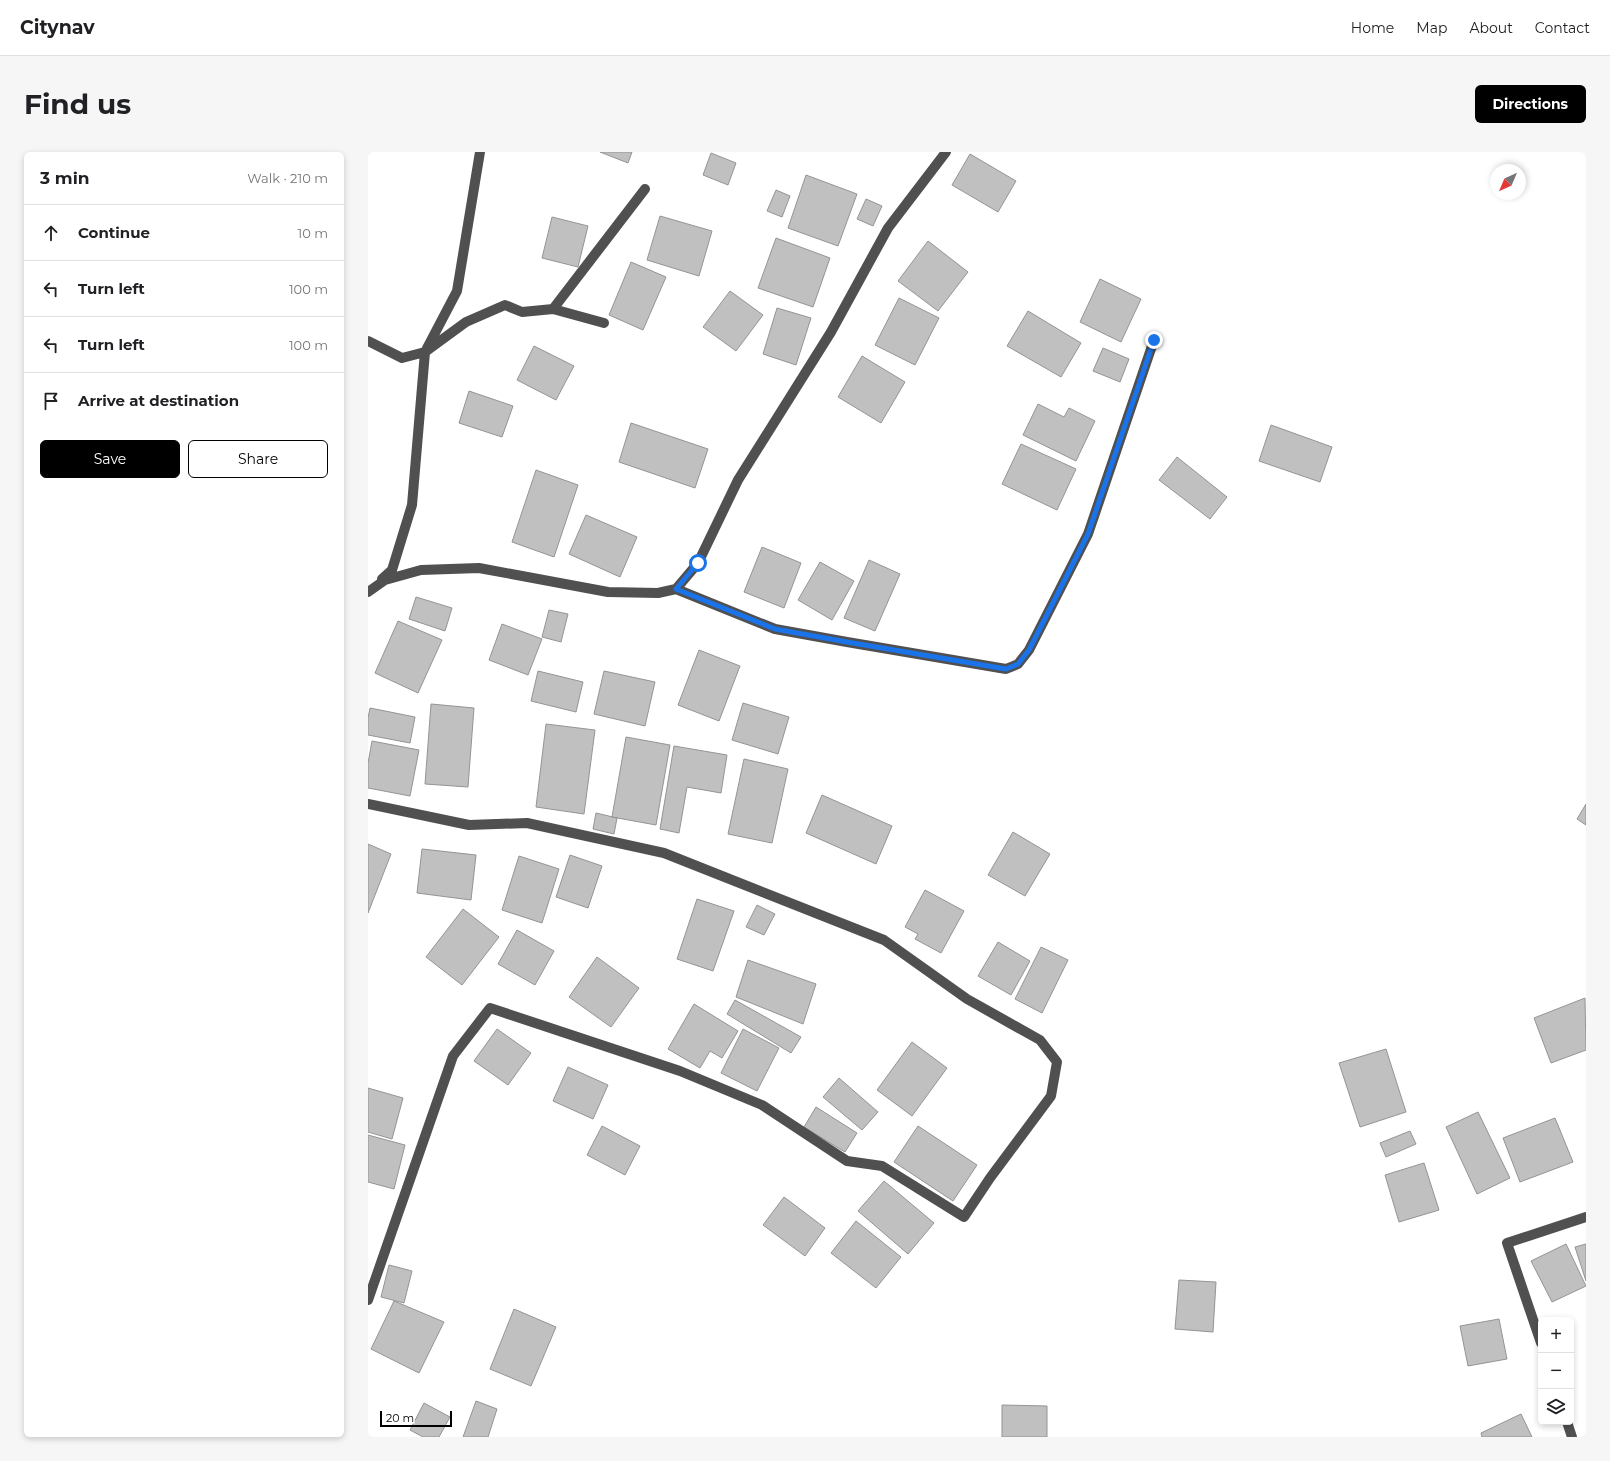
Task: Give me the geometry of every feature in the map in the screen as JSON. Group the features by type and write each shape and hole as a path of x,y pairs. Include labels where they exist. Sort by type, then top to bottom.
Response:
{"street":[{"path":"368,592 392,570 412,504 425,352 457,291 480,152"},
{"path":"676,589 698,563 738,480 831,332 888,228 946,152"},
{"path":"553,309 645,189"},
{"path":"368,341 402,358 425,352 466,322 504,305 522,312 553,309 604,323"},
{"path":"368,592 385,580 421,570 479,568 608,592 658,593 676,589 775,629 1006,669 1018,664 1029,650 1088,534 1154,340"},
{"path":"368,804 468,825 527,823 664,852 884,940 967,999 1040,1040 1057,1062 1052,1096 990,1178 964,1217 882,1166 847,1161 762,1105 680,1071 490,1008 453,1056 368,1300"},
{"path":"1538,1334 1507,1243 1586,1217"},
{"path":"1568,1425 1572,1437"}],"building":[{"path":"600,152 632,152 628,163"},
{"path":"711,153 736,163 728,185 703,175"},
{"path":"970,154 1016,181 998,212 952,185"},
{"path":"806,175 857,194 838,246 788,228"},
{"path":"776,190 790,196 782,217 767,211"},
{"path":"866,199 882,206 873,226 857,219"},
{"path":"660,216 712,231 699,276 647,260"},
{"path":"552,217 588,226 578,267 542,258"},
{"path":"776,238 830,258 813,307 758,288"},
{"path":"928,241 968,272 938,311 898,281"},
{"path":"631,262 666,277 643,330 609,315"},
{"path":"1100,279 1141,299 1121,342 1080,322"},
{"path":"730,291 763,315 736,351 703,327"},
{"path":"899,298 939,318 915,365 875,345"},
{"path":"777,308 811,318 796,365 763,354"},
{"path":"1028,311 1081,343 1061,377 1007,346"},
{"path":"534,346 574,366 556,400 517,380"},
{"path":"1103,348 1129,359 1120,382 1093,371"},
{"path":"862,356 905,382 881,423 838,397"},
{"path":"469,391 513,406 502,437 459,423"},
{"path":"1038,404 1064,417 1069,408 1095,421 1076,461 1023,435"},
{"path":"631,423 708,449 695,488 619,462"},
{"path":"1271,425 1332,447 1320,482 1259,461"},
{"path":"1021,444 1076,469 1057,510 1002,484"},
{"path":"1177,457 1227,497 1210,519 1159,480"},
{"path":"536,470 578,485 554,557 512,542"},
{"path":"586,515 637,537 620,577 569,554"},
{"path":"762,547 801,563 784,608 744,592"},
{"path":"869,560 900,574 875,631 844,618"},
{"path":"820,562 854,581 832,620 798,600"},
{"path":"416,597 452,608 445,631 409,619"},
{"path":"549,610 568,614 561,642 542,637"},
{"path":"398,621 442,640 418,693 375,673"},
{"path":"502,624 542,639 528,675 489,660"},
{"path":"699,650 740,666 719,721 678,705"},
{"path":"538,671 583,682 576,712 531,701"},
{"path":"604,671 655,682 645,726 594,714"},
{"path":"743,703 789,717 778,754 732,740"},
{"path":"431,704 474,708 468,787 425,784"},
{"path":"370,708 415,717 410,743 368,735 368,718"},
{"path":"546,724 595,730 584,814 536,807"},
{"path":"626,737 670,745 656,825 612,817"},
{"path":"372,741 419,750 410,796 368,788 368,763"},
{"path":"674,746 727,755 721,793 687,787 679,833 660,829"},
{"path":"744,759 788,769 772,843 728,834"},
{"path":"822,795 892,826 876,864 806,833"},
{"path":"1586,804 1586,825 1577,819"},
{"path":"596,813 617,818 614,834 593,829"},
{"path":"1013,832 1050,854 1025,896 988,875"},
{"path":"368,844 391,854 368,913"},
{"path":"422,849 476,855 471,900 417,893"},
{"path":"570,855 602,866 588,908 556,897"},
{"path":"519,856 559,869 542,923 502,910"},
{"path":"925,890 964,911 941,953 915,939 918,934 905,927"},
{"path":"697,899 734,911 713,971 677,959"},
{"path":"757,905 775,914 764,935 746,927"},
{"path":"463,909 499,937 462,985 426,957"},
{"path":"517,930 554,951 535,985 498,964"},
{"path":"998,942 1030,961 1011,995 978,976"},
{"path":"1041,947 1068,960 1042,1013 1015,999"},
{"path":"597,957 639,988 611,1027 569,997"},
{"path":"748,960 816,984 803,1024 736,997"},
{"path":"1585,998 1586,1050 1551,1063 1534,1018"},
{"path":"735,1000 801,1037 791,1053 727,1014"},
{"path":"694,1004 738,1031 722,1058 710,1051 700,1068 668,1049"},
{"path":"497,1029 531,1053 508,1085 474,1061"},
{"path":"743,1029 779,1048 757,1091 721,1073"},
{"path":"912,1042 947,1068 912,1116 877,1090"},
{"path":"1386,1049 1406,1112 1360,1127 1339,1063"},
{"path":"568,1067 608,1085 593,1119 553,1101"},
{"path":"839,1078 878,1112 862,1130 823,1097"},
{"path":"368,1088 403,1098 392,1139 368,1132"},
{"path":"816,1107 857,1133 845,1152 804,1127"},
{"path":"1478,1112 1510,1178 1477,1194 1446,1127"},
{"path":"1555,1118 1573,1162 1520,1182 1503,1138"},
{"path":"602,1126 640,1146 625,1175 587,1155"},
{"path":"918,1126 977,1165 953,1201 894,1162"},
{"path":"1410,1131 1416,1144 1386,1157 1380,1143"},
{"path":"368,1135 405,1145 394,1189 368,1182"},
{"path":"1424,1163 1439,1210 1399,1222 1385,1175"},
{"path":"884,1181 934,1223 908,1254 858,1211"},
{"path":"784,1197 825,1228 805,1256 763,1225"},
{"path":"856,1221 901,1257 876,1288 831,1253"},
{"path":"1566,1244 1586,1286 1552,1302 1531,1261"},
{"path":"1586,1244 1586,1281 1575,1247"},
{"path":"389,1265 412,1271 404,1303 381,1297"},
{"path":"1179,1280 1216,1282 1213,1332 1175,1329"},
{"path":"394,1301 444,1322 419,1373 371,1349"},
{"path":"514,1309 556,1327 531,1386 490,1369"},
{"path":"1499,1319 1507,1359 1468,1366 1460,1326"},
{"path":"476,1401 497,1409 488,1437 463,1437"},
{"path":"424,1403 450,1417 439,1437 423,1437 410,1430"},
{"path":"1002,1405 1047,1406 1047,1437 1002,1437"},
{"path":"1521,1414 1532,1437 1482,1437 1481,1433"}],"route":[{"path":"698,563 676,589 775,629 990,665 1006,669 1018,664 1029,650 1088,534 1154,340"}]}
